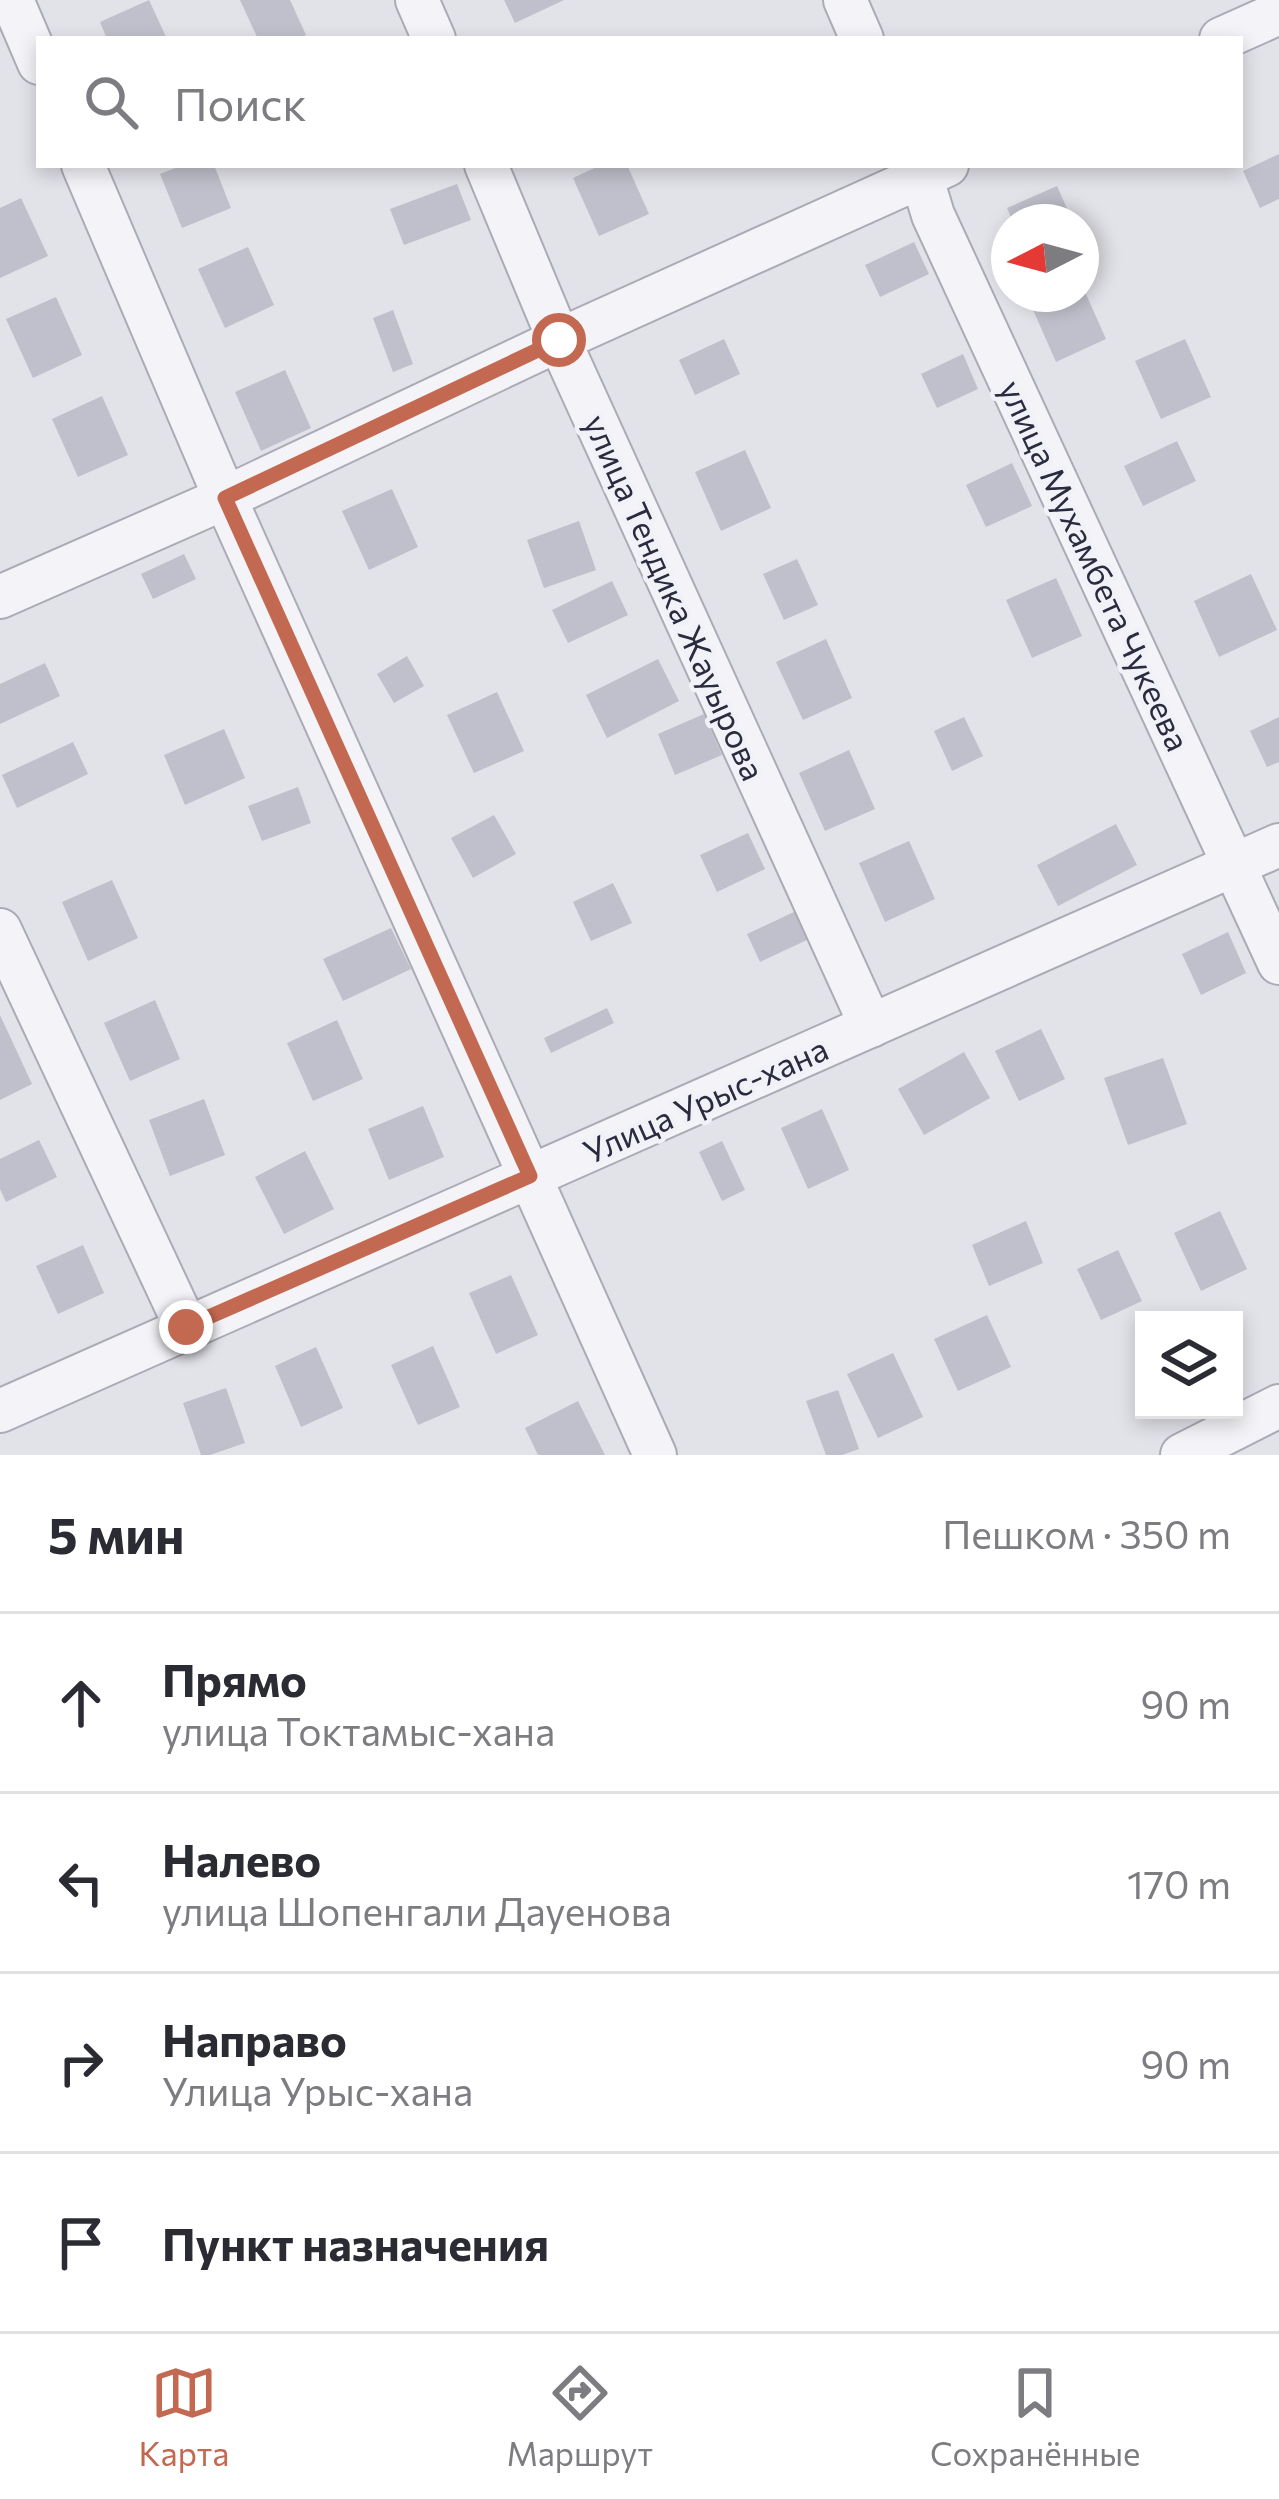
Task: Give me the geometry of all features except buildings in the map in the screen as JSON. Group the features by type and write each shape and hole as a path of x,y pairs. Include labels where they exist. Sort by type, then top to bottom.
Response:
{"street":[{"path":"12,0 36,56"},
{"path":"417,0 433,36"},
{"path":"845,0 861,36"},
{"path":"1228,36 1270,19"},
{"path":"84,168 225,498 655,1455"},
{"name":"улица Тендика Жауырова","path":"487,168 559,340 871,1026"},
{"path":"0,597 225,498 930,169"},
{"name":"улица Мухамбета Чукеева","path":"930,169 933,215 1279,963"},
{"name":"Улица Урыс-хана","path":"0,1411 1279,845"},
{"path":"0,930 186,1327"},
{"path":"1182,1455 1279,1406"}],"route":[{"path":"186,1327 530,1176 225,498 559,340"}]}
